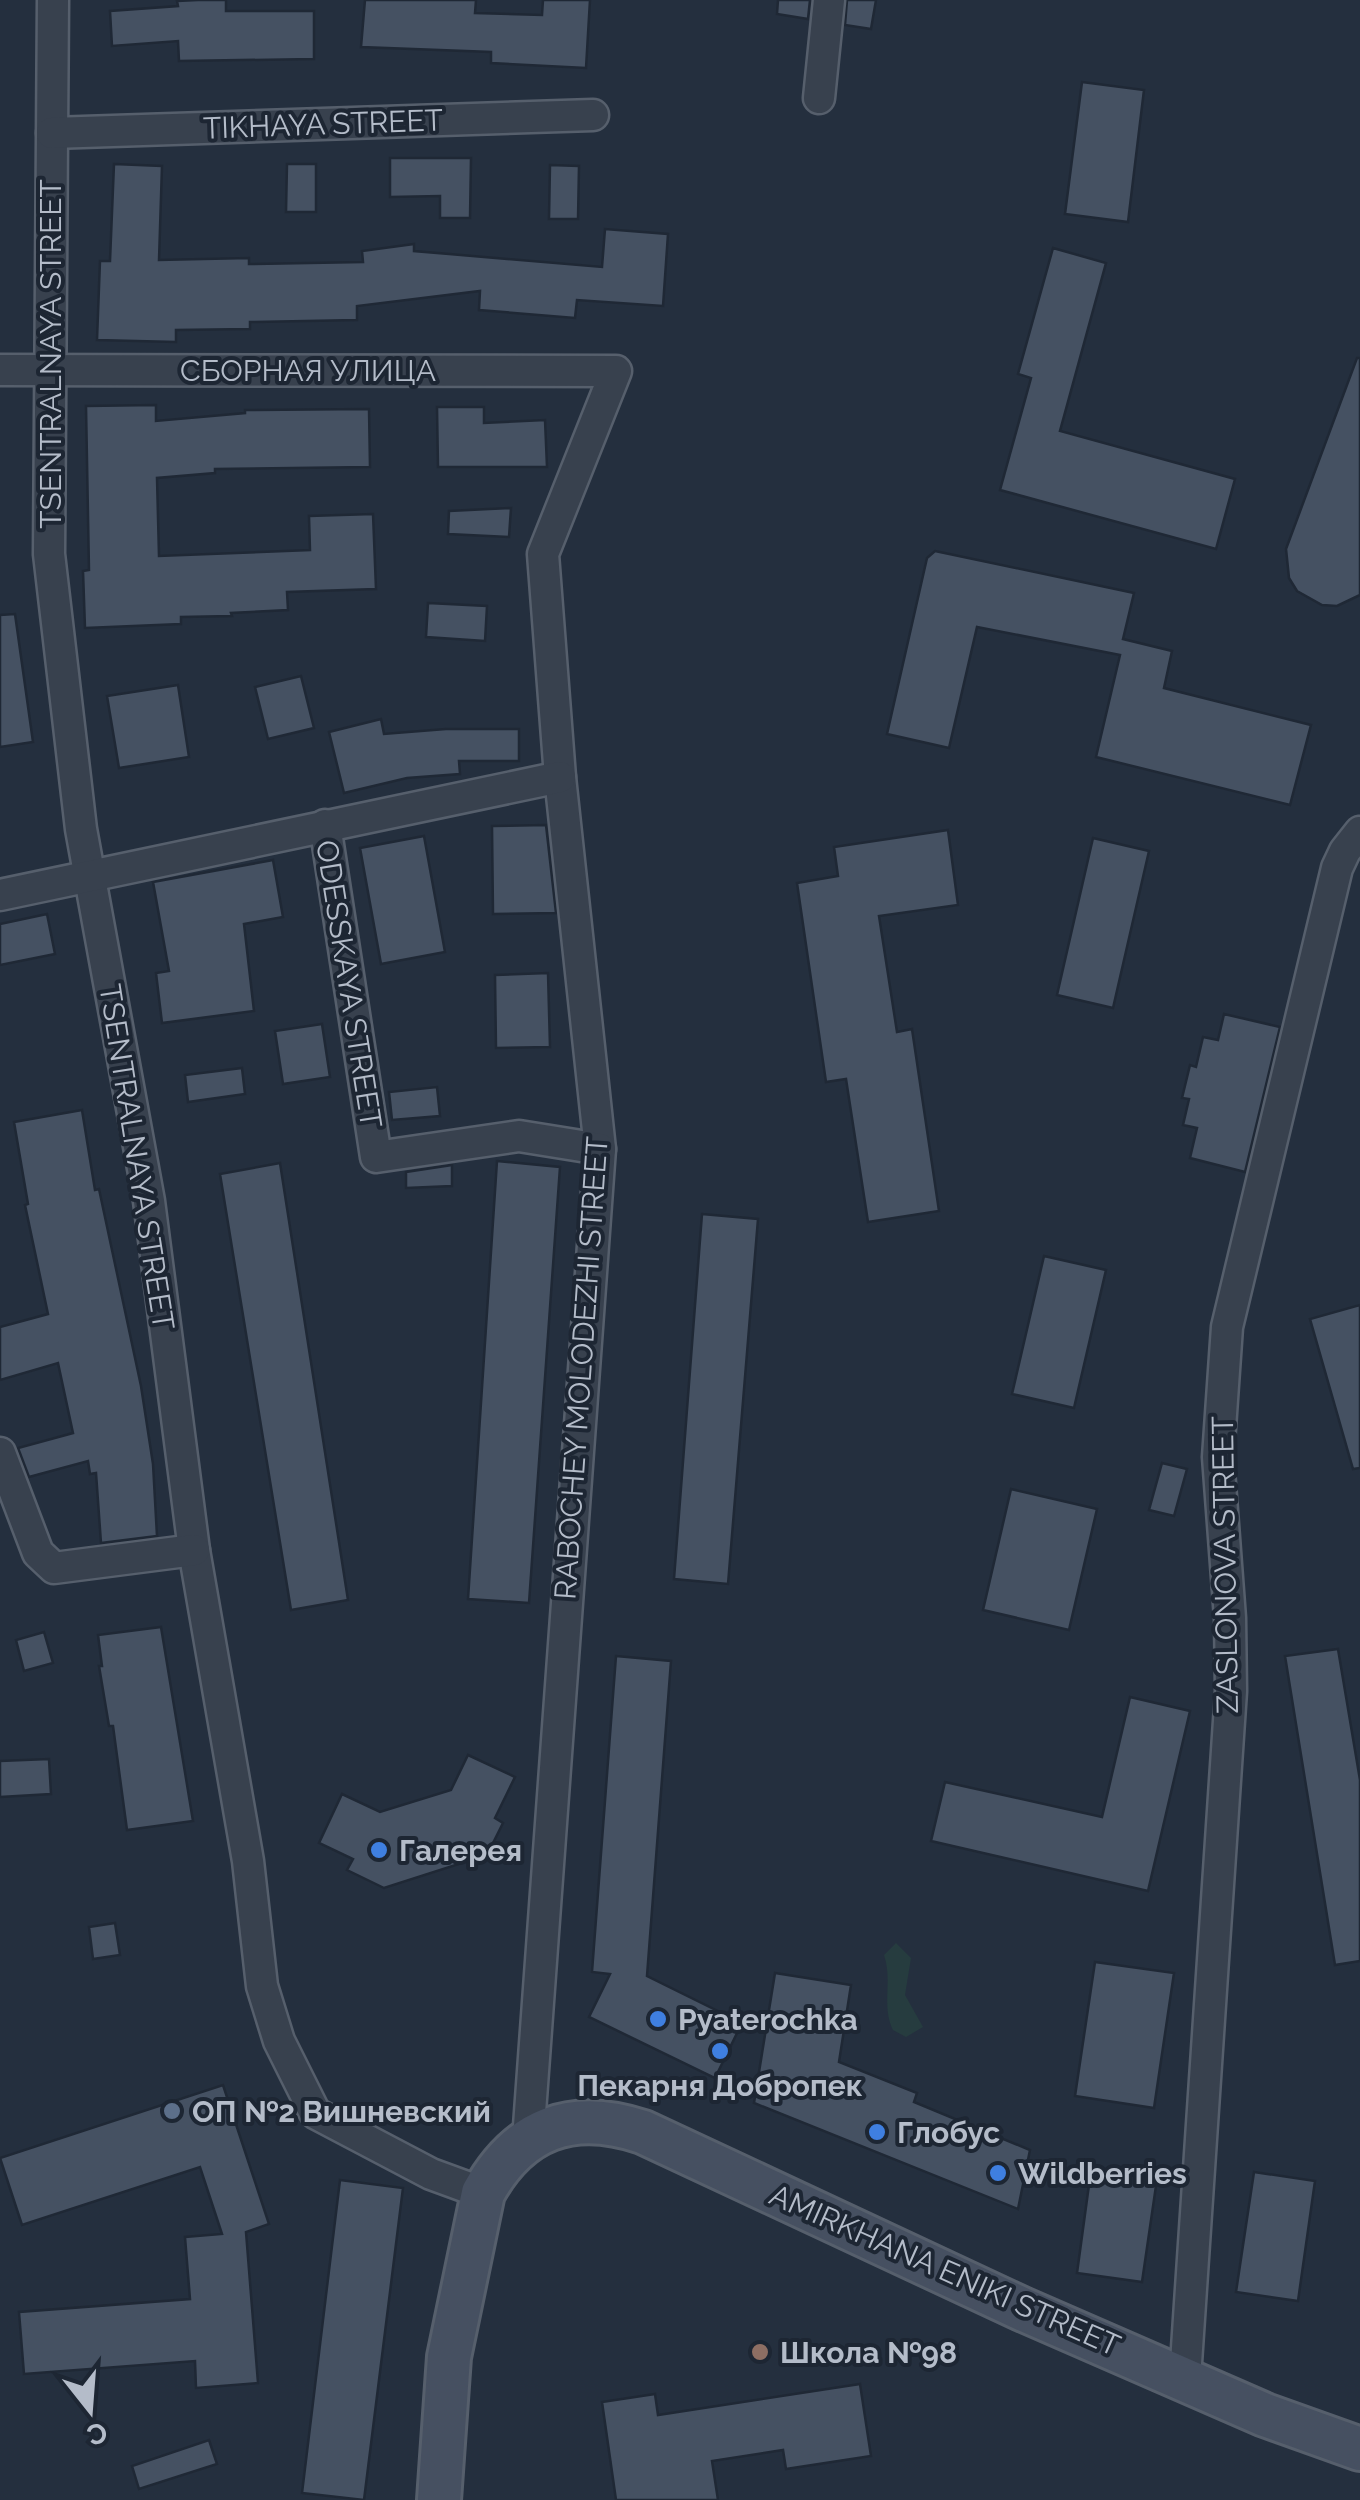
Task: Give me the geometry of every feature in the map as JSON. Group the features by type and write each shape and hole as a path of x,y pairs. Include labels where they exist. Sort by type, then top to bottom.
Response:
{"street":[{"name":"TSENTRALNAYA STREET","path":"53,0 49,554 88,876 148,1201 194,1550 248,1862 262,1986 279,2041 314,2114 430,2174 483,2193"},
{"path":"818,98 829,0"},
{"name":"TIKHAYA STREET","path":"52,133 593,115"},
{"name":"СБОРНАЯ УЛИЦА","path":"0,370 616,371"},
{"name":"RABOCHEY MOLODEZHI STREET","path":"528,2140 600,1149 560,777 543,554 616,371"},
{"path":"0,895 560,777"},
{"name":"ODESSKAYA STREET","path":"325,825 376,1158 519,1136 600,1149"},
{"name":"ZASLONOVA STREET","path":"1185,2378 1231,1691 1230,1618 1218,1458 1227,1326 1338,868 1360,832"},
{"path":"0,1454 38,1553 54,1568 194,1550"},
{"name":"AMIRKHANA ENIKI STREET","path":"528,2140 572,2122 618,2124 643,2132 1022,2309 1265,2415 1360,2449"},
{"path":"439,2500 449,2357 483,2193 495,2171 528,2140"}],"green space":[{"path":"896,1943 911,1958 905,1995 923,2027 906,2037 893,2030 888,2012 884,1955"}],"building":[{"path":"226,0 226,11 314,11 314,59 179,61 178,41 112,46 110,11 178,6 177,1"},
{"path":"365,0 476,0 475,13 542,15 543,0 590,0 586,68 491,63 491,52 361,47"},
{"path":"778,0 810,0 808,19 777,14"},
{"path":"847,0 876,0 871,29 845,25"},
{"path":"1082,82 1144,90 1128,222 1065,214"},
{"path":"390,158 471,158 470,218 440,218 440,196 390,197"},
{"path":"114,164 162,166 159,260 249,258 249,264 363,262 362,251 414,244 414,251 602,267 605,229 668,234 663,306 577,300 575,318 479,310 480,291 357,306 357,320 250,322 250,329 176,330 176,342 97,340 100,261 110,261"},
{"path":"287,164 316,164 316,212 286,212"},
{"path":"550,165 579,166 578,219 549,219"},
{"path":"1053,248 1106,263 1060,431 1235,479 1216,549 1000,490 1031,378 1018,374"},
{"path":"1357,358 1360,595 1337,606 1322,605 1297,591 1289,578 1286,549"},
{"path":"156,405 156,421 245,410 369,409 370,467 215,469 215,473 157,478 159,556 310,550 309,516 373,514 376,589 287,592 288,610 181,617 181,624 85,628 83,571 89,570 86,406"},
{"path":"437,407 484,407 484,423 545,420 547,467 438,467"},
{"path":"511,508 509,537 448,534 449,511"},
{"path":"935,551 1134,593 1123,639 1172,651 1164,688 1311,725 1290,805 1096,757 1120,655 977,627 949,748 887,734 927,558"},
{"path":"428,603 487,606 485,641 426,637"},
{"path":"15,614 33,742 0,747 0,615"},
{"path":"301,676 314,728 268,739 255,687"},
{"path":"178,685 189,757 119,768 107,696"},
{"path":"381,719 384,734 519,729 519,761 459,761 460,774 407,778 344,793 329,732"},
{"path":"546,825 556,913 493,914 492,826"},
{"path":"948,830 958,905 879,916 897,1032 912,1029 939,1211 868,1222 846,1079 826,1082 797,883 838,876 834,847"},
{"path":"424,836 445,952 381,964 360,848"},
{"path":"1093,838 1149,851 1113,1008 1057,995"},
{"path":"273,860 283,917 244,924 254,1011 162,1023 156,973 169,971 153,882"},
{"path":"47,914 55,954 0,965 0,924"},
{"path":"548,973 550,1047 496,1048 495,975"},
{"path":"1224,1014 1280,1027 1245,1172 1190,1158 1197,1128 1183,1125 1189,1099 1182,1098 1190,1065 1196,1067 1203,1037 1218,1040"},
{"path":"322,1024 330,1077 283,1084 275,1031"},
{"path":"242,1068 245,1094 188,1102 185,1075"},
{"path":"437,1087 440,1116 392,1120 389,1092"},
{"path":"82,1110 95,1190 99,1189 141,1386 153,1464 157,1536 101,1543 96,1473 90,1474 88,1461 29,1477 18,1448 73,1433 58,1363 0,1380 0,1327 48,1314 25,1205 28,1204 14,1122"},
{"path":"497,1161 560,1167 529,1603 468,1599"},
{"path":"280,1163 348,1600 291,1610 220,1174"},
{"path":"452,1165 452,1186 406,1188 406,1172"},
{"path":"702,1214 758,1219 728,1584 674,1579"},
{"path":"1044,1256 1106,1270 1074,1408 1012,1394"},
{"path":"1360,1305 1360,1468 1353,1469 1310,1319"},
{"path":"1162,1463 1187,1469 1174,1516 1149,1510"},
{"path":"1011,1489 1097,1509 1069,1630 983,1610"},
{"path":"161,1627 193,1821 127,1830 113,1726 109,1726 99,1666 98,1635"},
{"path":"44,1632 53,1663 24,1671 16,1640"},
{"path":"1338,1649 1360,1780 1360,1961 1335,1965 1285,1656"},
{"path":"616,1656 671,1661 647,1976 742,2023 715,2078 589,2017 610,1974 592,1972"},
{"path":"1130,1697 1190,1711 1148,1891 931,1841 945,1782 1102,1817"},
{"path":"468,1755 515,1777 495,1818 503,1823 487,1855 384,1888 347,1870 353,1859 319,1843 342,1794 380,1812 451,1790"},
{"path":"49,1759 51,1794 0,1797 0,1761"},
{"path":"115,1923 120,1955 93,1959 89,1927"},
{"path":"1095,1962 1174,1973 1154,2108 1075,2096"},
{"path":"775,1973 851,1985 839,2062 917,2093 914,2102 1030,2150 1018,2209 754,2103"},
{"path":"223,2085 269,2224 246,2232 258,2383 196,2388 195,2361 24,2374 19,2312 190,2299 185,2237 222,2234 200,2167 22,2225 0,2158"},
{"path":"1091,2170 1157,2179 1142,2282 1077,2273"},
{"path":"1254,2172 1315,2181 1298,2301 1236,2292"},
{"path":"340,2180 403,2188 364,2500 302,2493"},
{"path":"860,2384 871,2456 786,2469 783,2450 712,2461 718,2500 616,2500 602,2402 655,2394 658,2415"},
{"path":"209,2440 217,2464 139,2489 132,2466"}],"place":[{"name":"Галерея","path":"379,1850"},
{"name":"Pyaterochka","path":"658,2019"},
{"name":"Пекарня Добропек","path":"720,2051"},
{"name":"ОП №2 Вишневский","path":"172,2111"},
{"name":"Глобус","path":"877,2132"},
{"name":"Wildberries","path":"998,2173"},
{"name":"Школа №98","path":"760,2352"}]}
